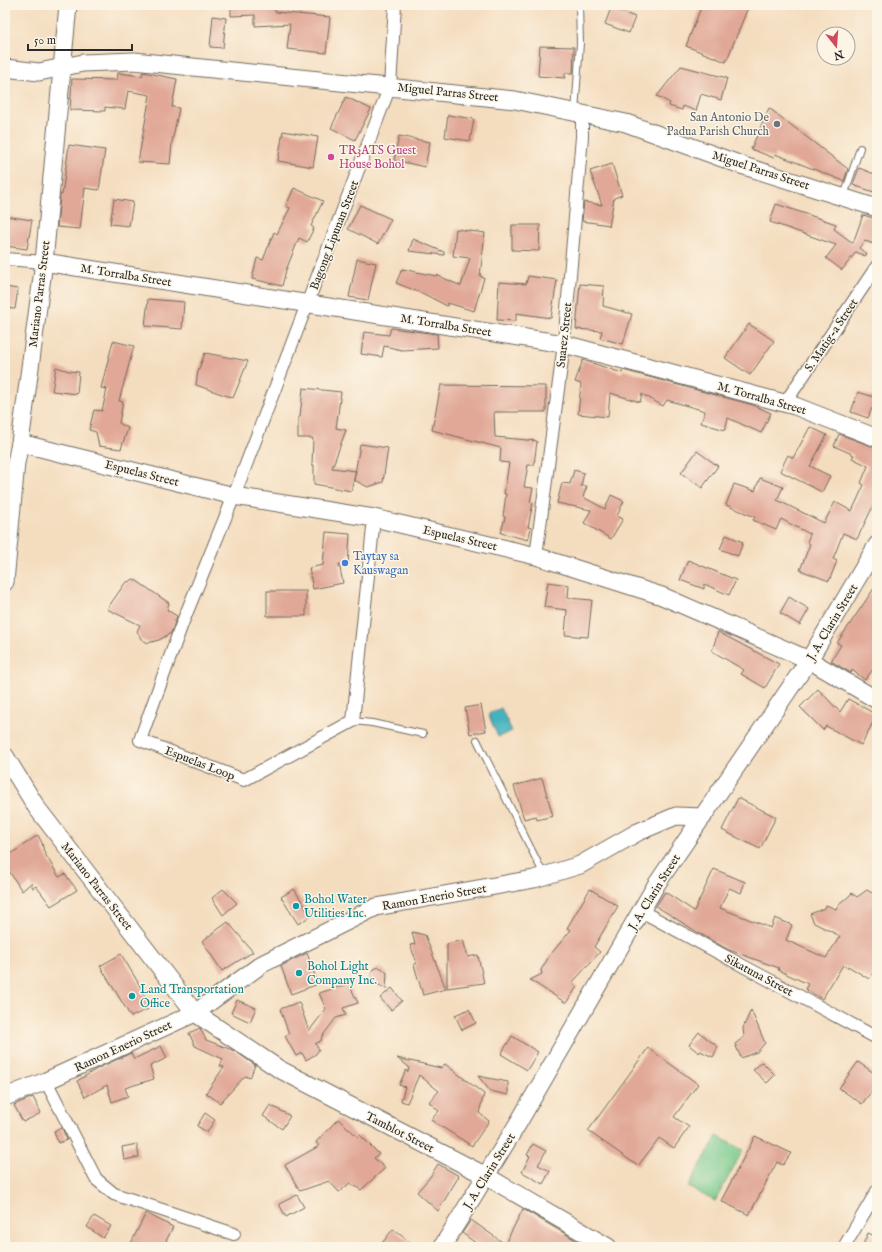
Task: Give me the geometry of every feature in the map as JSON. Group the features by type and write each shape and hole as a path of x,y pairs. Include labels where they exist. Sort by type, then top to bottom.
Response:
{"street":[{"name":"Mariano Parras Street","path":"5,582 10,462 20,443 44,262 68,5"},
{"name":"Bagong Lipunan Street","path":"234,496 390,86 395,5"},
{"name":"Miguel Parras Street","path":"5,68 39,72 83,63 134,61 515,100 579,112 626,123 744,166 877,208"},
{"name":"Suarez Street","path":"536,556 564,344 582,137 579,112"},
{"name":"M. Torralba Street","path":"5,260 44,262 564,344 785,403 877,438"},
{"name":"S. Matig-a Street","path":"785,403 877,266"},
{"name":"Espuelas Street","path":"20,443 234,496 374,518 536,556 662,596 809,660 877,700"},
{"name":"Espuelas Loop","path":"234,496 182,624 140,740 244,780 353,721"},
{"path":"353,721 374,518"},
{"name":"J. A. Clarin Street","path":"442,1247 517,1125 656,886 809,660 877,545"},
{"name":"Mariano Parras Street","path":"5,756 37,808 195,1013"},
{"name":"Ramon Enerio Street","path":"5,1097 46,1081 195,1013 262,964 376,907 544,875 580,865 638,832 676,816 703,817"},
{"name":"Sikatuna Street","path":"641,911 876,1036"},
{"name":"Tamblot Street","path":"195,1013 279,1069 486,1176 608,1247"},
{"path":"46,1081 96,1179 114,1194 234,1234"},
{"path":"844,1247 877,1191"}],"lane":[{"path":"579,5 579,112"},
{"path":"844,197 860,148"},
{"path":"353,721 372,722 423,734"},
{"path":"477,740 544,875"}],"green space":[{"path":"717,1136 743,1150 715,1201 688,1187"}],"water":[{"path":"501,708 512,731 498,737 488,714"}],"building":[{"path":"231,5 275,5 275,12 330,17 326,53 287,49 290,24 255,26 255,15 231,16"},
{"path":"702,5 749,5 726,62 686,46"},
{"path":"611,8 635,17 629,33 605,24"},
{"path":"213,16 226,18 223,48 210,47"},
{"path":"540,46 574,47 573,73 565,73 565,78 538,76"},
{"path":"681,66 727,78 721,100 701,94 696,111 683,106 682,110 669,106 670,103 657,96"},
{"path":"143,72 177,79 172,107 179,108 172,142 170,164 138,162 150,95 128,91 125,109 105,107 105,111 70,110 72,79 117,80 118,73 142,76"},
{"path":"346,97 371,109 355,140 331,128"},
{"path":"769,108 848,169 844,181 775,154 774,158 751,149"},
{"path":"448,115 474,119 470,141 445,137"},
{"path":"283,131 318,137 313,167 278,161"},
{"path":"399,136 430,142 425,167 394,160"},
{"path":"69,145 105,150 99,190 85,188 80,229 57,227 60,194 62,195"},
{"path":"612,164 622,195 614,198 609,227 609,225 582,221 584,202 602,205 590,171"},
{"path":"859,168 877,175 877,193 853,185"},
{"path":"294,188 323,201 311,226 314,228 307,242 299,238 286,270 282,286 252,279 257,258 263,260 274,232 277,234 290,208 286,206"},
{"path":"114,199 133,202 129,226 110,224"},
{"path":"776,204 836,224 834,229 853,243 863,215 877,219 877,245 865,241 859,248 867,254 865,256 856,252 842,270 826,258 836,245 770,222"},
{"path":"360,205 391,219 378,244 348,229"},
{"path":"5,216 32,220 27,249 5,246"},
{"path":"512,225 540,225 539,251 512,250"},
{"path":"456,229 485,233 480,276 484,278 474,311 448,303 447,306 424,294 396,283 402,269 437,275 461,286 470,258 453,256"},
{"path":"413,239 444,252 444,255 409,251"},
{"path":"357,259 376,263 368,300 349,297"},
{"path":"528,276 557,280 551,318 516,313 516,321 497,320 499,282 526,284"},
{"path":"580,284 604,286 603,306 632,314 623,344 600,338 602,331 576,329"},
{"path":"5,287 18,289 15,309 5,308"},
{"path":"148,299 184,302 182,329 145,326"},
{"path":"749,324 774,341 750,375 725,358"},
{"path":"391,328 437,334 438,348 402,350 384,346 382,357 361,354 364,332 389,335"},
{"path":"113,341 134,346 119,401 123,402 119,423 128,428 121,449 99,446 96,432 89,430 94,410 102,411 107,389 101,388"},
{"path":"205,353 248,361 233,398 196,385 198,371"},
{"path":"583,360 622,373 623,370 753,405 771,413 761,433 728,418 725,430 701,423 705,411 667,400 663,406 642,394 640,402 610,393 608,417 578,414 581,384 575,382"},
{"path":"56,367 79,372 77,394 52,391"},
{"path":"441,385 546,386 546,412 494,412 495,437 537,441 534,465 528,465 524,487 533,488 530,502 533,503 528,527 531,528 528,540 501,533 505,517 503,516 506,494 504,494 509,463 500,462 501,448 432,430"},
{"path":"303,388 341,392 336,428 346,430 332,468 356,471 351,491 314,484 314,465 312,465 313,438 298,438 298,417 300,417"},
{"path":"858,392 877,398 877,409 872,408 868,418 851,412"},
{"path":"810,427 827,435 810,466 830,476 822,492 780,471 788,455 793,458"},
{"path":"839,434 877,448 877,498 857,539 843,533 833,559 837,561 829,581 800,570 810,544 807,542 810,534 781,519 776,530 753,520 755,517 726,505 734,484 755,491 760,478 783,487 777,500 824,523 835,502 852,511 864,485 861,483 868,466 852,458 854,455 834,446"},
{"path":"360,444 388,448 383,482 368,487 354,480"},
{"path":"697,451 718,466 702,488 681,473"},
{"path":"574,470 584,473 581,486 587,486 583,497 605,509 611,495 624,501 617,516 623,519 611,539 584,523 591,510 557,503 562,483 570,484"},
{"path":"326,532 350,534 348,565 339,564 343,583 313,589 309,568 323,565"},
{"path":"726,535 743,542 738,556 720,549"},
{"path":"688,560 736,580 729,595 704,584 704,589 680,580"},
{"path":"134,579 169,603 167,610 177,616 171,633 159,640 148,643 141,639 137,631 140,625 107,609 125,583"},
{"path":"548,582 569,585 568,598 592,600 588,637 565,635 567,610 544,607"},
{"path":"877,584 877,664 865,680 852,670 851,673 831,661 841,645 837,643"},
{"path":"267,591 306,591 306,616 267,616"},
{"path":"789,597 809,609 800,625 780,613"},
{"path":"718,632 779,664 765,688 741,674 744,670 712,651"},
{"path":"818,689 840,712 848,699 877,715 861,745 826,726 823,730 800,707"},
{"path":"481,705 486,731 470,734 465,708"},
{"path":"542,778 553,816 537,820 536,816 524,819 514,786"},
{"path":"738,798 776,817 760,849 722,830"},
{"path":"38,835 44,852 59,877 65,874 77,890 51,906 36,886 33,888 31,883 22,891 5,865 5,858"},
{"path":"714,869 745,882 741,893 729,888 720,908 771,928 775,918 792,925 786,940 826,958 840,936 814,923 810,914 825,908 826,905 836,909 843,900 852,893 857,897 867,890 877,896 877,966 869,979 848,966 847,968 843,965 822,999 805,989 808,984 778,970 779,968 729,950 656,906 665,892 694,911"},
{"path":"223,889 237,903 223,915 212,898"},
{"name":"Bohol Water Utilities Inc.","path":"294,889 311,916 298,924 281,897"},
{"path":"590,889 618,906 594,947 600,952 572,983 577,987 566,1003 530,980 542,974 541,970 550,955 571,930 567,928"},
{"path":"228,922 253,952 222,971 202,941"},
{"path":"412,932 425,935 446,989 423,995 414,965 417,963 410,945 415,944"},
{"path":"463,940 468,957 478,955 484,983 447,988 447,944"},
{"name":"Bohol Light Company Inc.","path":"307,953 318,984 291,994 281,966"},
{"name":"Land Transportation Office","path":"121,954 139,984 150,1008 131,1017 100,966"},
{"path":"379,967 387,973 386,989 375,983 372,979 371,974 374,969"},
{"path":"349,984 358,1003 343,1008 346,1015 336,1018 321,1038 322,1040 315,1044 319,1049 316,1054 306,1060 302,1053 296,1056 285,1036 289,1034 280,1009 299,1002 309,1031 326,1009 319,993"},
{"path":"392,988 402,1001 391,1010 380,998"},
{"path":"237,1000 256,1008 250,1022 231,1013"},
{"path":"469,1009 476,1023 462,1030 455,1015"},
{"path":"751,1010 765,1043 757,1052 741,1058 735,1044 744,1037 743,1028"},
{"path":"200,1028 206,1040 235,1051 255,1065 250,1078 245,1076 220,1103 206,1093 224,1067 220,1066 223,1059 195,1046 189,1033"},
{"path":"699,1032 718,1047 713,1057 700,1051 699,1053 689,1045"},
{"path":"512,1036 538,1052 527,1070 501,1054"},
{"path":"161,1046 167,1058 150,1066 154,1079 125,1088 128,1096 112,1102 107,1085 85,1097 77,1081 100,1067 131,1053 134,1059"},
{"path":"648,1048 698,1084 674,1117 689,1127 674,1148 659,1138 638,1166 588,1131"},
{"path":"397,1058 441,1068 445,1064 484,1094 479,1113 489,1121 472,1146 431,1120 439,1111 429,1102 439,1091 419,1075 407,1103 401,1101 405,1087 399,1085 406,1070 408,1072 409,1067"},
{"path":"762,1062 775,1075 767,1083 753,1070"},
{"path":"858,1062 877,1075 877,1084 862,1104 839,1088"},
{"path":"478,1076 508,1082 508,1095 490,1091"},
{"path":"33,1097 41,1113 23,1122 14,1105"},
{"path":"270,1105 290,1116 282,1129 263,1116"},
{"path":"205,1113 215,1120 207,1132 197,1126"},
{"path":"338,1119 358,1137 360,1135 379,1154 374,1158 385,1168 361,1190 350,1183 339,1192 329,1181 300,1191 285,1165 319,1146 316,1142"},
{"path":"62,1128 67,1140 58,1143 54,1131"},
{"path":"755,1136 791,1153 783,1165 777,1162 749,1215 721,1201"},
{"path":"137,1144 139,1157 124,1160 122,1147"},
{"path":"533,1144 546,1151 538,1165 550,1171 543,1184 522,1172 530,1156 527,1155"},
{"path":"438,1164 459,1176 438,1211 417,1192 430,1177"},
{"path":"297,1195 304,1207 286,1217 279,1204"},
{"path":"523,1209 574,1239 584,1247 481,1247 462,1233 471,1220 505,1244"},
{"path":"146,1213 173,1227 163,1247 129,1247"},
{"path":"94,1216 111,1226 103,1238 87,1227"},
{"path":"393,1229 416,1247 379,1247"},
{"path":"868,1233 877,1237 877,1247 862,1247"}],"place":[{"name":"San Antonio De Padua Parish Church","path":"777,124"},
{"name":"TR3ATS Guest House Bohol","path":"331,157"},
{"name":"Taytay sa Kauswagan","path":"345,563"},
{"name":"Bohol Water Utilities Inc.","path":"296,906"},
{"name":"Bohol Light Company Inc.","path":"299,973"},
{"name":"Land Transportation Office","path":"132,996"}]}
